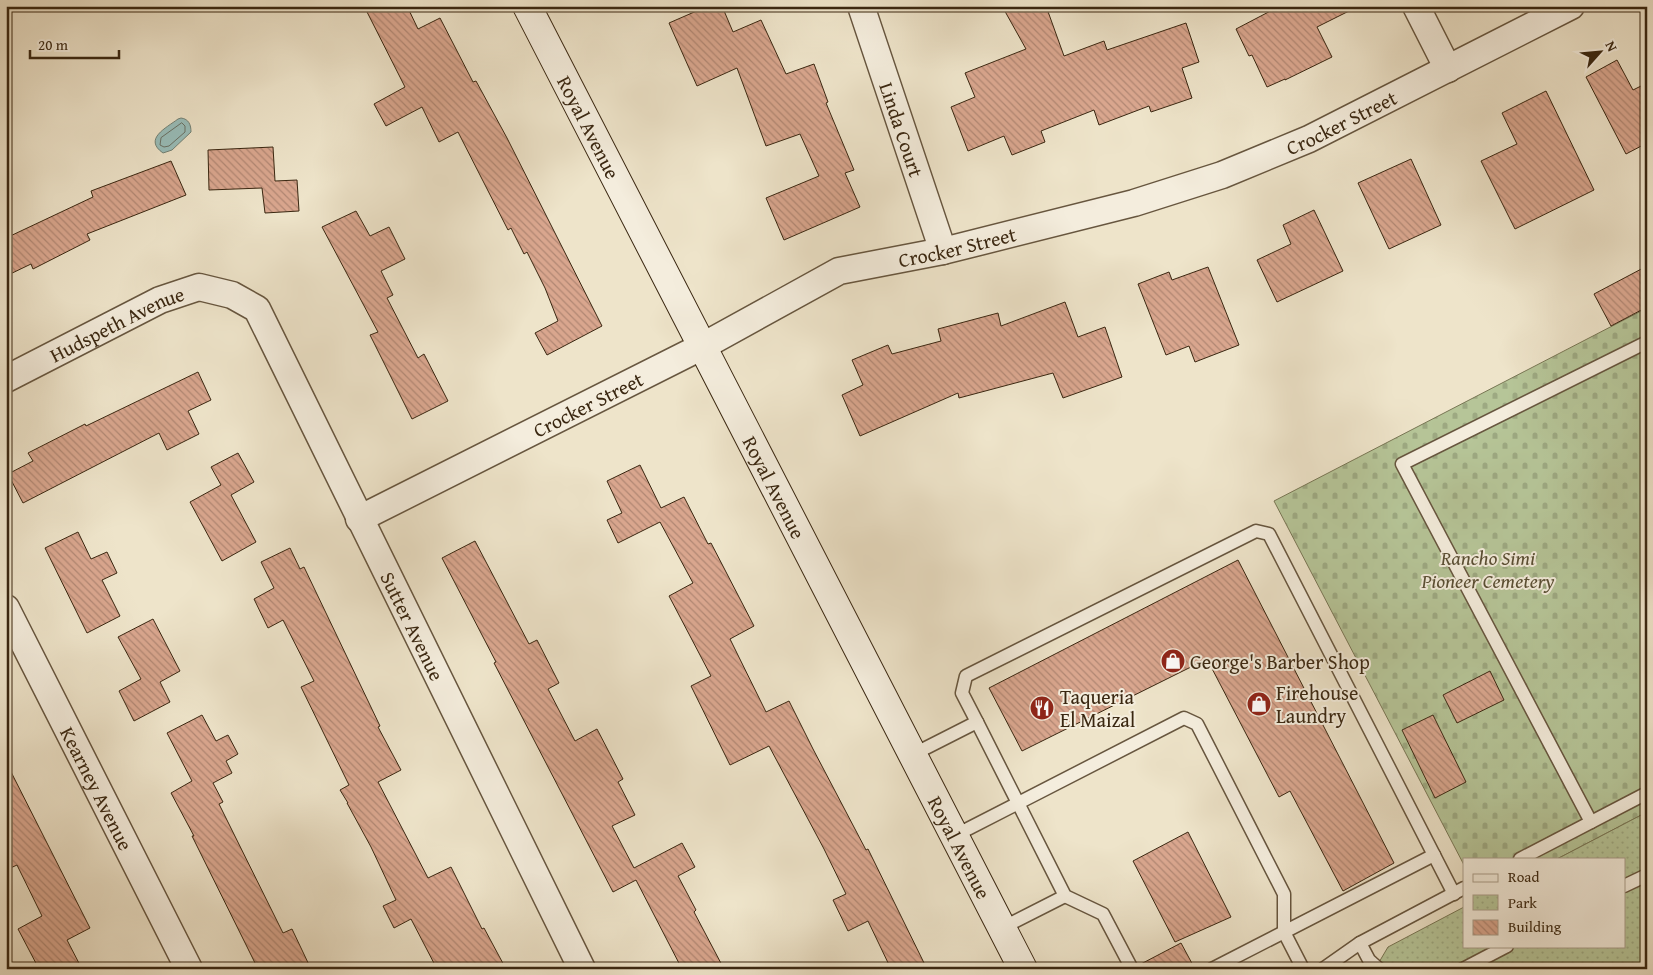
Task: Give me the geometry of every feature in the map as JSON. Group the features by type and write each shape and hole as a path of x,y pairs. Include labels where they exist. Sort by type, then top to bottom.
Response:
{"main road":[{"name":"Royal Avenue","path":"527,6 1023,969"}],"street":[{"name":"Linda Court","path":"860,6 943,251"},
{"path":"1416,6 1448,69"},
{"name":"Crocker Street","path":"359,519 703,346 839,271 943,251 1134,203 1222,175 1309,139 1571,6"},
{"name":"Hudspeth Avenue","path":"6,379 160,300 199,287 232,295"},
{"name":"Sutter Avenue","path":"232,295 257,309 582,969"},
{"name":"Kearney Avenue","path":"6,608 190,969"}],"lane":[{"path":"1591,822 1402,464 1645,346"},
{"path":"1132,969 1104,914 1065,896 962,693 966,676 1256,531 1269,534 1434,855 1459,891 1360,942 1323,969"},
{"path":"954,836 1184,718 1197,724 1284,894 1284,932 1303,969"},
{"path":"912,756 977,722"},
{"path":"1522,858 1647,793"},
{"path":"1212,969 1434,855"},
{"path":"1626,885 1647,875"},
{"path":"1002,928 1065,896"},
{"path":"1360,942 1369,960 1379,969"},
{"path":"1463,969 1503,948"}],"green space":[{"name":"Rancho Simi Pioneer Cemetery","path":"1647,308 1647,812 1559,858 1463,858 1463,863 1274,501"},
{"path":"1647,812 1647,969 1375,969 1388,947 1463,908 1463,948 1626,948 1626,858 1559,858"}],"water":[{"path":"181,118 189,123 191,132 172,150 163,153 157,148 155,143 158,134"}],"building":[{"path":"364,6 407,6 418,29 440,18 473,82 476,81 507,138 602,326 547,355 535,333 558,321 545,288 527,252 524,254 511,228 508,230 458,132 439,142 422,107 386,126 374,104 405,87"},
{"path":"708,6 722,6 733,32 761,20 786,74 814,64 828,102 826,103 854,170 845,173 860,207 784,240 766,198 819,176 800,134 766,146 737,68 697,86 669,23"},
{"path":"1002,6 1046,6 1064,56 1104,41 1107,50 1186,23 1199,62 1182,68 1192,98 1151,112 1149,106 1099,125 1094,110 1041,131 1045,142 1012,155 1004,136 968,151 951,107 975,97 965,73 1026,49"},
{"path":"1280,6 1359,6 1317,27 1332,57 1267,87 1252,55 1249,56 1236,29"},
{"path":"1617,60 1633,90 1647,83 1647,143 1626,154 1586,77"},
{"path":"1546,91 1594,190 1515,229 1481,161 1517,144 1502,113"},
{"path":"273,147 275,181 297,180 299,211 265,213 262,188 209,190 208,150"},
{"path":"1411,159 1441,225 1389,249 1358,183"},
{"path":"171,161 186,195 87,234 90,240 33,269 31,264 6,276 6,238 93,197 91,191"},
{"path":"1314,210 1343,271 1277,302 1257,260 1291,244 1283,225"},
{"path":"356,211 370,236 389,227 405,259 381,271 393,295 387,298 418,358 424,354 448,401 412,419 370,335 378,332 322,227"},
{"path":"1647,266 1647,307 1611,326 1594,294"},
{"path":"1208,267 1239,345 1195,362 1189,346 1166,355 1138,284 1169,272 1172,280"},
{"path":"1065,302 1078,337 1105,327 1122,377 1063,398 1053,373 959,398 958,393 860,436 842,395 863,385 852,360 888,345 892,354 941,341 938,329 998,313 1001,326"},
{"path":"198,372 211,400 188,411 199,434 167,450 159,433 23,503 8,474 33,461 28,453 85,424 86,426"},
{"path":"238,453 254,482 231,495 256,542 222,561 190,502 221,485 211,467"},
{"path":"640,465 661,508 684,497 708,544 711,543 754,626 730,639 766,712 789,701 866,850 868,849 927,969 891,969 868,921 848,931 833,900 846,894 769,746 730,765 691,686 711,676 669,596 693,583 660,522 618,543 607,520 622,513 607,481"},
{"path":"78,532 91,559 107,552 117,573 102,580 120,616 87,633 45,548"},
{"path":"475,541 529,644 537,640 559,683 548,689 575,741 597,729 623,779 618,782 635,815 612,826 634,868 682,843 695,867 678,876 696,910 694,912 724,969 682,969 636,880 613,892 494,663 496,662 442,558"},
{"path":"290,548 300,569 304,567 380,726 378,727 401,770 378,782 428,878 451,867 482,929 484,928 506,969 437,969 411,919 394,928 383,906 396,900 371,847 340,790 349,785 301,687 314,681 283,620 268,628 254,599 274,588 261,562"},
{"path":"1238,560 1394,863 1343,891 1290,791 1279,797 1207,659 1022,751 989,688"},
{"path":"153,619 180,671 160,682 170,702 134,721 119,691 141,679 118,637"},
{"path":"1490,671 1504,700 1457,723 1443,695"},
{"path":"202,715 216,741 228,735 238,754 226,761 232,773 213,783 223,802 219,804 283,933 292,929 311,969 258,969 192,836 194,836 171,793 192,781 167,733"},
{"path":"1433,715 1466,782 1435,798 1402,730"},
{"path":"6,762 90,928 67,940 82,969 39,969 18,929 42,916 17,865 6,870"},
{"path":"1188,832 1231,917 1175,942 1133,861"},
{"path":"1181,943 1195,969 1140,969 1139,965"}],"place":[{"name":"George's Barber Shop","path":"1173,661"},
{"name":"Firehouse Laundry","path":"1259,704"},
{"name":"Taqueria El Maizal","path":"1042,708"}]}
